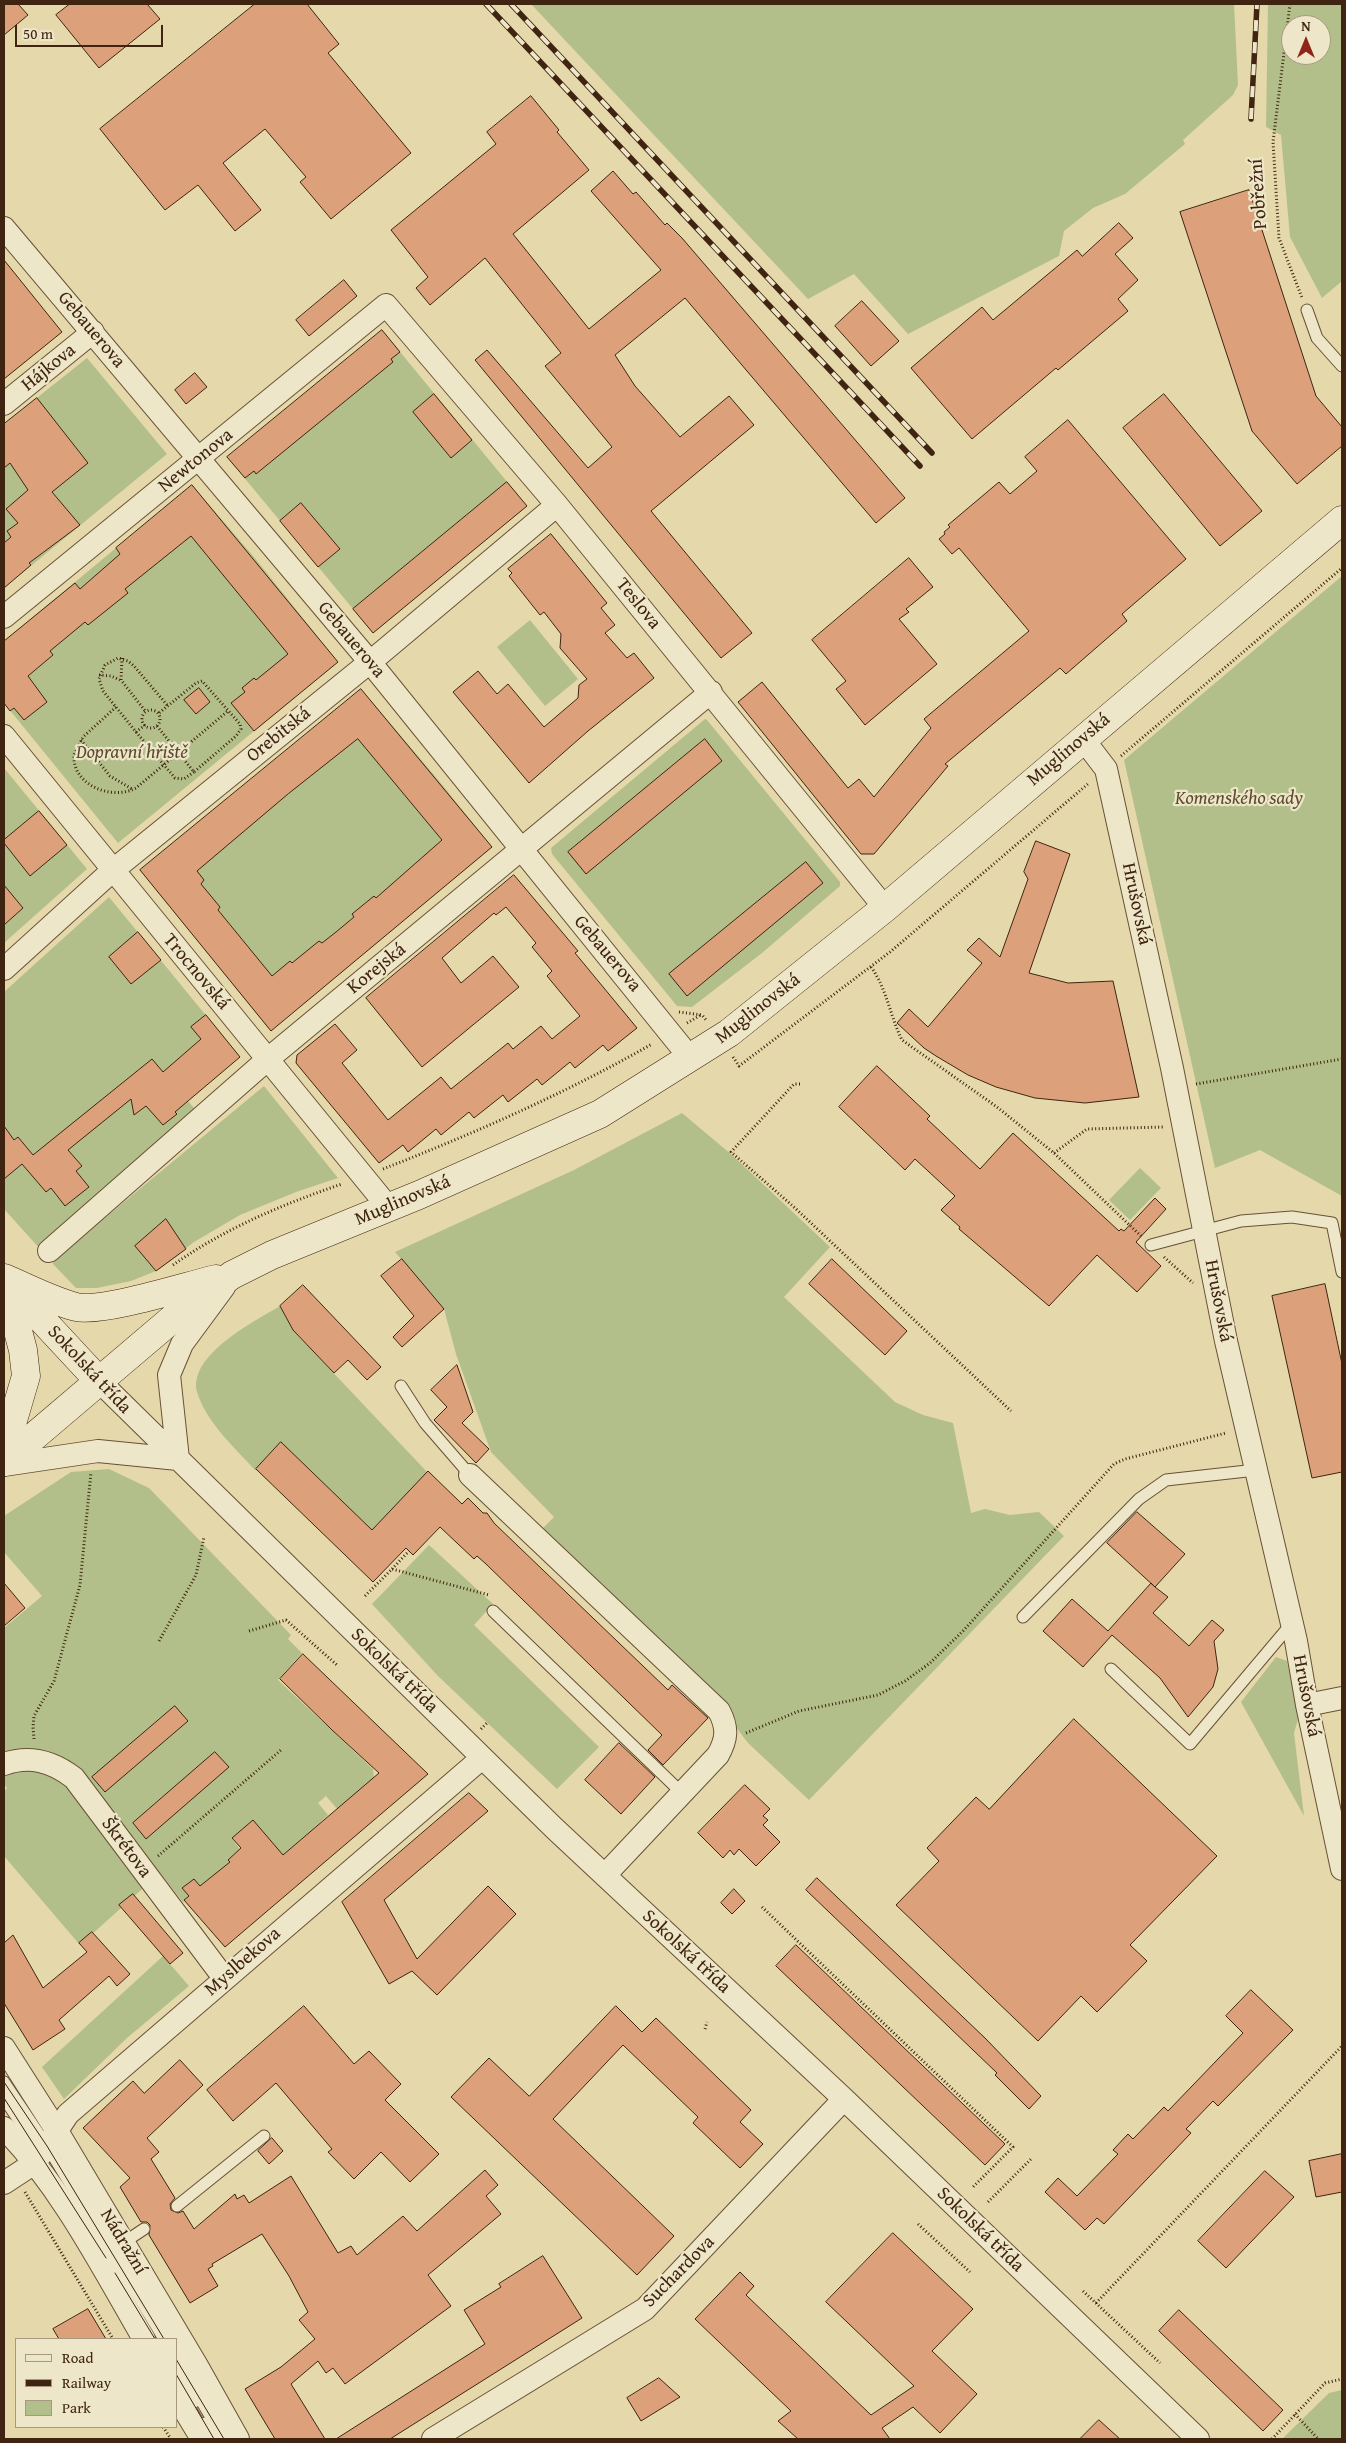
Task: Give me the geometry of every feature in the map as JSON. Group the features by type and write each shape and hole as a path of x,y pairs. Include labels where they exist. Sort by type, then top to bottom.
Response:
{"main road":[{"name":"Muglinovská","path":"4,1464 178,1314 232,1275 272,1254 388,1208 600,1114 691,1059 729,1033 885,908 1342,520"},
{"path":"4,1278 77,1307 91,1308 111,1305 232,1275"},
{"path":"4,1278 23,1350 26,1376 4,1451"},
{"name":"Sokolská třída","path":"4,1278 99,1381"}],"street":[{"name":"Gebauerova","path":"4,228 94,332 370,662 520,849 672,1033 691,1059"},
{"name":"Newtonova","path":"4,617 386,305"},
{"name":"Teslova","path":"386,305 557,505 712,692 885,908"},
{"name":"Hájkova","path":"4,404 94,332"},
{"name":"Orebitská","path":"4,969 112,871 370,662 557,505"},
{"name":"Korejská","path":"49,1251 268,1059 712,692"},
{"name":"Trocnovská","path":"4,736 112,871 364,1176 388,1208"},
{"name":"Hrušovská","path":"1083,739 1106,769 1184,1126 1216,1292 1292,1623 1307,1705 1342,1869"},
{"path":"4,1464 98,1451 178,1459 169,1375 182,1344 232,1275"},
{"name":"Sokolská třída","path":"99,1381 482,1758 604,1875 844,2099 1198,2439"},
{"path":"470,1475 719,1711 726,1724 726,1741 718,1755 604,1875"},
{"path":"1307,1705 1342,1698"},
{"name":"Myslbekova","path":"10,2180 45,2148 68,2114 482,1758"},
{"name":"Škrétova","path":"4,1764 30,1759 52,1764 74,1778 224,1978"},
{"name":"Nádražní","path":"4,2048 45,2148 95,2256 143,2338"},
{"name":"Suchardova","path":"433,2439 646,2309 844,2099"},
{"name":"Nádražní","path":"4,2128 45,2148 123,2243 197,2366 238,2439"},
{"path":"178,2399 202,2439"}],"lane":[{"path":"1307,310 1317,338 1342,366"},
{"path":"1151,1245 1241,1221 1292,1217 1337,1223 1342,1272"},
{"path":"401,1386 425,1423 470,1475"},
{"path":"1023,1617 1139,1499 1166,1480 1256,1470"},
{"path":"493,1611 682,1793"},
{"path":"1111,1669 1190,1744 1292,1623"},
{"path":"4,2082 163,2338"},
{"path":"4,2098 45,2148 154,2338"},
{"path":"177,2206 264,2136"},
{"path":"123,2243 144,2229"},
{"path":"178,2362 224,2439"},
{"path":"178,2377 214,2439"}],"path":[{"name":"Pobřežní","path":"1290,4 1272,142 1279,238 1307,310"},
{"path":"1120,757 1342,568"},
{"path":"122,658 107,664 99,675 100,687 163,765 178,780 185,779 241,731 240,724 202,681 196,683 159,714"},
{"path":"121,680 122,658"},
{"path":"122,658 134,666 168,706"},
{"path":"99,675 111,676 121,680 146,712"},
{"path":"116,707 81,740 75,751 73,761 89,784 100,791 133,790 228,710"},
{"path":"154,710 159,714 160,719 157,726 149,728 145,725 142,719 146,712 154,710"},
{"path":"136,732 145,725"},
{"path":"157,726 194,772"},
{"path":"81,740 110,776 133,790"},
{"path":"739,1066 871,967 1086,785"},
{"path":"871,967 881,980 896,1028 902,1040 997,1107 1054,1153 1205,1294 1216,1292"},
{"path":"166,1270 221,1236 292,1201 364,1176 459,1139 522,1110 636,1053 702,1015"},
{"path":"1176,1088 1342,1059"},
{"path":"800,1084 794,1084 731,1152 795,1208 1010,1411"},
{"path":"1054,1153 1087,1129 1184,1126"},
{"path":"726,1741 799,1711 878,1694 905,1681 930,1663 964,1630 1114,1464 1125,1459 1246,1428"},
{"path":"34,1740 34,1716 54,1681 80,1585 92,1464"},
{"path":"160,1641 196,1575 204,1537"},
{"path":"392,1569 409,1551"},
{"path":"249,1631 286,1620 337,1665"},
{"path":"143,1870 281,1750"},
{"path":"762,1908 1013,2147 973,2187"},
{"path":"705,2029 707,2022"},
{"path":"1096,2303 1342,2046"},
{"path":"988,2202 1031,2159"},
{"path":"10,2180 111,2338"},
{"path":"918,2224 970,2272"},
{"path":"1083,2291 1160,2363"},
{"path":"1272,2439 1324,2382 1342,2380"},
{"path":"1295,2414 1318,2439"},
{"path":"164,2428 170,2439"}],"green space":[{"path":"531,4 1234,4 1238,85 1233,95 1183,140 1185,144 1125,194 1093,208 1064,231 1059,256 908,334 854,274 808,299"},
{"path":"1268,4 1342,4 1342,281 1322,298 1290,237 1281,135 1266,127"},
{"path":"382,330 527,506 373,633 227,457"},
{"path":"87,358 167,454 4,588 4,424"},
{"name":"Dopravní hřiště","path":"192,485 254,557 338,662 118,843 4,703 4,641"},
{"name":"Komenského sady","path":"1342,576 1342,1196 1260,1150 1215,1168 1124,760"},
{"path":"530,620 578,679 545,706 497,647"},
{"path":"361,689 492,847 306,1002 268,1028 140,870"},
{"path":"705,719 840,882 840,886 762,953 692,1007 677,1006 552,854 551,848"},
{"path":"4,768 87,869 4,943"},
{"path":"109,897 240,1057 188,1101 199,1114 41,1250 4,1209 4,992"},
{"path":"264,1086 338,1178 296,1192 240,1215 194,1242 156,1271 131,1281 97,1288 76,1288 53,1264 54,1260"},
{"path":"682,1113 732,1155 830,1247 784,1297 895,1402 923,1415 953,1423 971,1513 985,1509 1010,1515 1039,1512 1064,1536 809,1800 748,1743 735,1726 542,1529 554,1517 491,1452 456,1354 444,1309 395,1252 574,1170"},
{"path":"1140,1168 1161,1188 1130,1220 1109,1200"},
{"path":"280,1306 293,1330 428,1473 372,1531 281,1445 256,1471 222,1434 201,1403 197,1392 197,1378 203,1365 213,1352 240,1330"},
{"path":"109,1469 149,1488 291,1635 288,1639 302,1653 278,1680 373,1769 374,1779 338,1810 326,1796 318,1803 328,1815 277,1863 252,1821 232,1839 251,1863 207,1882 183,1902 160,1873 80,1945 4,1856 4,1792 7,1788 4,1784 4,1628 42,1596 4,1552 4,1516 71,1472"},
{"path":"429,1545 493,1604 474,1625 599,1747 557,1789 438,1676 372,1604"},
{"path":"1276,1657 1287,1661 1299,1716 1294,1733 1304,1816 1241,1702"},
{"path":"163,1956 189,1986 127,2038 64,2099 42,2067"},
{"path":"1342,2390 1342,2439 1282,2439 1329,2393"}],"building":[{"path":"4,4 18,4 28,15 4,35"},
{"path":"70,4 147,4 160,19 99,68 56,15"},
{"path":"255,4 307,4 339,44 328,53 411,153 331,219 300,182 306,177 265,129 223,163 261,210 235,231 198,185 165,210 100,129"},
{"path":"531,96 559,130 557,132 589,170 513,234 589,329 661,270 591,191 613,171 633,194 636,192 665,225 667,223 682,238 905,498 876,523 685,298 615,355 635,386 680,437 729,396 754,425 651,511 752,633 721,658 475,360 487,350 588,468 612,447 545,366 561,353 485,258 430,305 416,288 428,277 391,230 496,144 487,132"},
{"path":"1249,190 1316,396 1342,427 1342,446 1297,484 1252,431 1180,212"},
{"path":"1119,223 1133,238 1115,254 1138,280 1118,299 1128,311 1058,370 1056,368 972,439 911,368 982,307 993,320 1077,250 1082,256"},
{"path":"4,260 62,332 4,379"},
{"path":"344,280 357,296 309,336 296,320"},
{"path":"862,301 899,341 871,366 835,326"},
{"path":"382,330 400,352 391,359 393,362 256,474 254,471 245,478 227,457"},
{"path":"195,373 207,387 186,404 175,390"},
{"path":"434,394 472,440 451,458 413,412"},
{"path":"1164,394 1262,511 1220,546 1123,428"},
{"path":"37,398 88,463 52,492 80,525 29,563 31,565 4,588 4,543 11,537 7,531 18,523 6,509 28,490 10,463 4,468 4,424"},
{"path":"1068,420 1186,559 1122,614 1127,621 1066,674 1060,668 945,764 948,766 874,854 861,854 738,702 762,682 848,788 859,779 874,797 931,728 924,719 1029,631 959,548 952,554 939,539 950,527 948,525 999,482 1010,494 1037,471 1025,457"},
{"path":"507,482 527,506 373,633 353,609"},
{"path":"192,485 338,662 254,731 231,703 245,692 242,688 254,678 256,680 288,654 191,536 125,589 128,593 88,625 85,622 50,651 53,655 28,676 47,702 24,720 14,708 10,711 4,703 4,641 75,583 80,589 120,554 116,548"},
{"path":"301,503 340,549 318,567 280,521"},
{"path":"551,534 607,603 601,608 615,625 605,633 627,658 634,653 654,678 588,731 529,783 453,692 478,671 497,694 508,684 544,727 578,698 579,685 587,679 560,648 561,634 544,612 540,615 509,576 512,573 508,569"},
{"path":"909,558 933,587 906,609 909,612 899,619 937,664 865,725 836,689 846,681 812,640"},
{"path":"199,688 210,702 196,714 184,700"},
{"path":"361,689 492,847 271,1031 140,870","holes":["358,739 442,840 376,898 374,896 352,914 354,917 336,932 322,943 319,941 292,963 290,961 272,976 218,910 220,907 201,884 204,880 197,871 288,794"]},
{"path":"705,739 722,761 586,874 568,852"},
{"path":"39,811 67,845 30,876 4,843 4,840"},
{"path":"1036,841 1070,854 1029,973 1068,983 1113,981 1139,1097 1085,1103 1035,1098 996,1087 968,1075 936,1056 924,1048 897,1023 909,1009 928,1027 982,963 967,950 979,938 1000,957 1028,879 1024,872"},
{"path":"806,862 823,883 687,996 669,974"},
{"path":"514,875 578,951 575,953 637,1028 608,1051 603,1045 575,1068 570,1062 542,1085 537,1079 508,1102 503,1095 474,1118 469,1112 441,1135 436,1129 408,1152 403,1145 379,1163 296,1063 297,1055 335,1024 357,1050 342,1063 388,1120 441,1077 451,1089 508,1043 513,1049 541,1026 552,1039 580,1016 547,976 552,971 532,947 536,943 506,907 496,915 494,913 442,958 461,983 493,956 519,987 422,1067 366,998"},
{"path":"4,885 23,908 4,925"},
{"path":"138,932 161,960 131,984 109,957"},
{"path":"206,1015 240,1057 175,1112 177,1114 163,1125 146,1106 134,1115 131,1099 68,1150 82,1166 76,1171 89,1187 65,1206 51,1188 46,1192 22,1164 4,1179 4,1126 14,1140 18,1137 33,1155 152,1059 163,1072 201,1039 191,1027"},
{"path":"877,1066 930,1116 927,1119 980,1169 1013,1133 1119,1231 1121,1229 1124,1231 1155,1198 1166,1209 1136,1242 1161,1266 1137,1292 1097,1255 1049,1306 959,1229 960,1227 941,1210 955,1196 915,1159 905,1170 839,1107"},
{"path":"166,1219 186,1249 156,1271 135,1246"},
{"path":"402,1259 444,1309 402,1347 393,1337 414,1316 381,1276"},
{"path":"832,1259 907,1331 885,1355 809,1284"},
{"path":"1325,1284 1342,1364 1342,1472 1312,1478 1272,1296"},
{"path":"303,1285 381,1367 367,1380 348,1360 334,1373 293,1330 280,1306"},
{"path":"457,1365 473,1412 462,1423 489,1449 476,1463 434,1420 447,1407 431,1390"},
{"path":"281,1442 372,1530 428,1471 462,1504 468,1498 483,1513 487,1513 494,1523 668,1690 672,1685 708,1718 663,1765 648,1750 662,1735 486,1564 477,1556 474,1559 440,1527 413,1555 406,1548 373,1582 256,1469"},
{"path":"1137,1512 1185,1554 1155,1587 1168,1597 1153,1613 1189,1646 1212,1620 1224,1630 1214,1641 1218,1669 1213,1687 1188,1717 1160,1678 1112,1635 1083,1667 1043,1631 1072,1599 1108,1631 1151,1583 1107,1543"},
{"path":"4,1583 25,1608 4,1626"},
{"path":"303,1654 428,1774 225,1947 184,1900 189,1896 182,1888 194,1879 200,1886 230,1862 228,1860 241,1848 232,1838 253,1820 283,1855 379,1773 280,1679"},
{"path":"175,1706 188,1721 105,1792 92,1777"},
{"path":"1074,1719 1217,1856 1130,1945 1147,1961 1097,2012 1081,1996 1038,2041 896,1905 939,1861 927,1848 976,1797 989,1809"},
{"path":"619,1743 655,1777 621,1814 585,1780"},
{"path":"215,1752 229,1767 146,1839 133,1823"},
{"path":"745,1785 770,1809 763,1816 768,1820 763,1825 780,1842 756,1866 739,1849 734,1855 730,1850 723,1858 698,1833"},
{"path":"469,1793 488,1811 384,1900 417,1959 488,1886 516,1914 437,1995 412,1971 389,1984 342,1902"},
{"path":"817,1878 985,2038 1041,2096 1029,2109 995,2075 997,2073 806,1890"},
{"path":"734,1889 745,1901 732,1914 721,1903"},
{"path":"133,1894 183,1953 170,1964 119,1905"},
{"path":"92,1932 130,1974 117,1986 109,1976 59,2020 65,2029 33,2050 4,2003 4,1943 13,1935 43,1988 87,1952 79,1943"},
{"path":"796,1945 1005,2144 985,2165 776,1966"},
{"path":"1251,1990 1293,2030 1218,2106 1213,2101 1186,2129 1191,2133 1104,2224 1097,2218 1085,2230 1045,2192 1058,2178 1077,2196 1118,2154 1113,2150 1128,2134 1133,2139 1164,2107 1168,2111 1243,2033 1226,2016"},
{"path":"304,2006 354,2064 369,2051 401,2084 385,2100 439,2154 410,2182 381,2152 354,2179 328,2152 332,2149 276,2083 233,2121 207,2090"},
{"path":"616,2006 642,2032 656,2018 751,2110 740,2122 763,2144 740,2168 693,2123 698,2117 623,2045 553,2119 674,2236 637,2275 451,2097 489,2058 529,2096"},
{"path":"180,2060 203,2085 147,2138 159,2152 151,2159 175,2198 170,2204 171,2210 178,2213 183,2211 194,2229 235,2194 237,2199 244,2195 249,2203 291,2176 338,2253 351,2246 357,2255 403,2216 417,2231 485,2170 498,2185 486,2196 501,2214 428,2275 451,2306 345,2384 333,2368 326,2373 318,2361 291,2384 325,2439 275,2439 245,2389 281,2367 315,2339 299,2320 308,2312 289,2276 262,2234 212,2264 213,2266 208,2269 218,2286 190,2303 149,2235 150,2225 147,2222 141,2222 120,2187 130,2178 83,2128 133,2081 144,2093"},
{"path":"272,2138 283,2151 269,2164 258,2151"},
{"path":"1342,2154 1342,2192 1316,2197 1309,2161"},
{"path":"1265,2171 1294,2197 1226,2268 1198,2241"},
{"path":"893,2233 973,2309 932,2351 977,2394 940,2433 913,2407 882,2428 890,2439 798,2439 778,2421 791,2411 695,2319 740,2272 754,2286 746,2295 871,2415 914,2386 826,2302"},
{"path":"543,2256 582,2318 390,2439 336,2439 485,2344 464,2310 501,2287 499,2284"},
{"path":"88,2309 105,2338 58,2338 53,2329"},
{"path":"1179,2310 1283,2410 1263,2431 1159,2331"},
{"path":"659,2378 680,2397 641,2421 627,2398"},
{"path":"1099,2420 1120,2439 1080,2439"}],"tram line":[{"path":"4,2082 47,2146 163,2338"},
{"path":"4,2098 106,2258"},
{"path":"115,2273 154,2338"},
{"path":"178,2362 224,2439"},
{"path":"178,2377 214,2439"}],"railway":[{"path":"486,4 920,466"},
{"path":"511,4 932,453"},
{"path":"1251,119 1257,4"}]}
